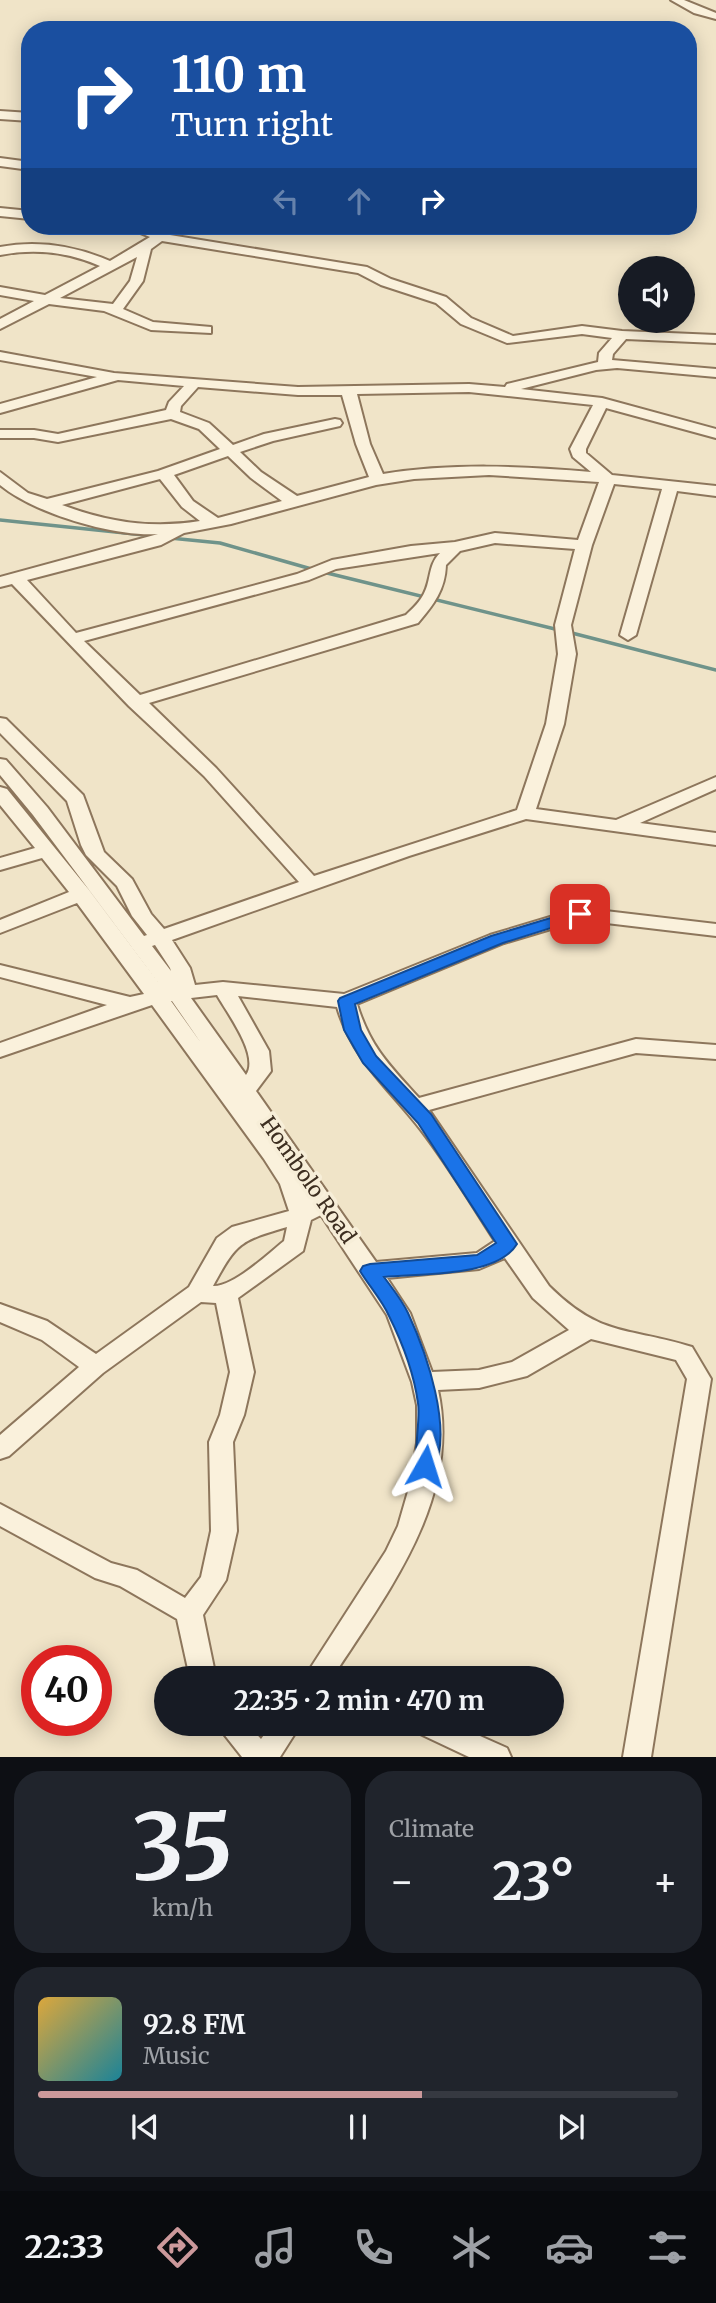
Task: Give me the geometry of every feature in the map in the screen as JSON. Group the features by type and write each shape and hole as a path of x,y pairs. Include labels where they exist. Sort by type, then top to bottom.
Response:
{"street":[{"path":"676,0 716,16"},
{"path":"698,11 710,0"},
{"path":"0,115 21,116"},
{"path":"0,162 21,165"},
{"path":"0,212 21,214"},
{"path":"155,235 360,269 393,285 441,300 466,321 512,340 582,330 622,335 716,339"},
{"path":"0,325 161,237"},
{"path":"0,251 40,247 95,258 109,265"},
{"path":"116,309 137,285 145,260 144,248"},
{"path":"0,291 116,309 148,325 206,330"},
{"path":"605,364 606,353 622,335"},
{"path":"0,356 118,376 298,391 505,389 602,401 642,415 716,434"},
{"path":"505,389 605,364 716,373"},
{"path":"6,408 118,376"},
{"path":"172,414 174,405 194,383"},
{"path":"348,389 363,444 377,479"},
{"path":"602,401 578,449 583,458 608,479"},
{"path":"6,408 39,434"},
{"path":"0,433 39,434 58,438 152,416 172,414 204,426 256,475 293,501"},
{"path":"46,504 163,474 269,437 335,423"},
{"path":"9,580 377,479 416,474 492,471 608,479 716,491"},
{"path":"163,474 177,485 179,494 198,514 216,523"},
{"path":"0,478 23,496 46,504 112,526 167,536"},
{"path":"525,813 555,724 567,654 563,629 584,545 608,479"},
{"path":"628,635 671,486"},
{"path":"72,639 303,577 332,565 411,551 455,547 495,537 584,545"},
{"path":"135,702 412,619 430,598 437,580 438,564 455,547"},
{"path":"411,551 438,564"},
{"path":"9,580 210,772 311,884"},
{"path":"0,723 76,799 90,845 125,883 142,916 150,940 525,813 716,839"},
{"name":"Hombolo Road","path":"0,764 40,811 91,892 150,940 177,993 398,1313 424,1382 429,1405 429,1443 422,1489 411,1525 396,1557 328,1666"},
{"path":"618,826 716,782"},
{"path":"0,793 47,851 91,892 154,997 270,1152 297,1197 302,1215 295,1245 226,1295 197,1293"},
{"path":"0,864 47,851"},
{"path":"0,927 91,892 125,883"},
{"path":"0,1050 130,1004 177,993 223,988 346,1001 497,939 580,914 716,930"},
{"path":"0,971 130,1004"},
{"path":"223,988 259,1051 260,1071 244,1091"},
{"path":"346,1001 353,1030 369,1059 438,1137 541,1292 565,1315 590,1329 620,1340 684,1353 707,1380 637,1757"},
{"path":"414,1107 636,1046 660,1045 716,1052"},
{"path":"0,1449 94,1367 197,1293 225,1244 240,1233 326,1206"},
{"path":"370,1271 479,1261 492,1256 507,1244"},
{"path":"479,1261 526,1271"},
{"path":"188,1613 213,1580 224,1531 221,1442 232,1415 242,1372 226,1295"},
{"path":"0,1312 25,1318 67,1342 94,1367"},
{"path":"424,1382 479,1379 518,1370 590,1329"},
{"path":"0,1514 103,1571 128,1578 188,1613 201,1666"},
{"path":"242,1736 262,1757 278,1736"},
{"path":"452,1736 497,1757"}],"waterway":[{"path":"0,520 154,536"},
{"path":"170,538 220,543 315,570"},
{"path":"323,572 559,630"},
{"path":"568,632 716,670"}],"route":[{"path":"425,1466 429,1443 429,1405 424,1382 398,1313 370,1271 479,1261 492,1256 507,1244 425,1119 369,1059 353,1030 346,1001 497,939 580,914"}]}
